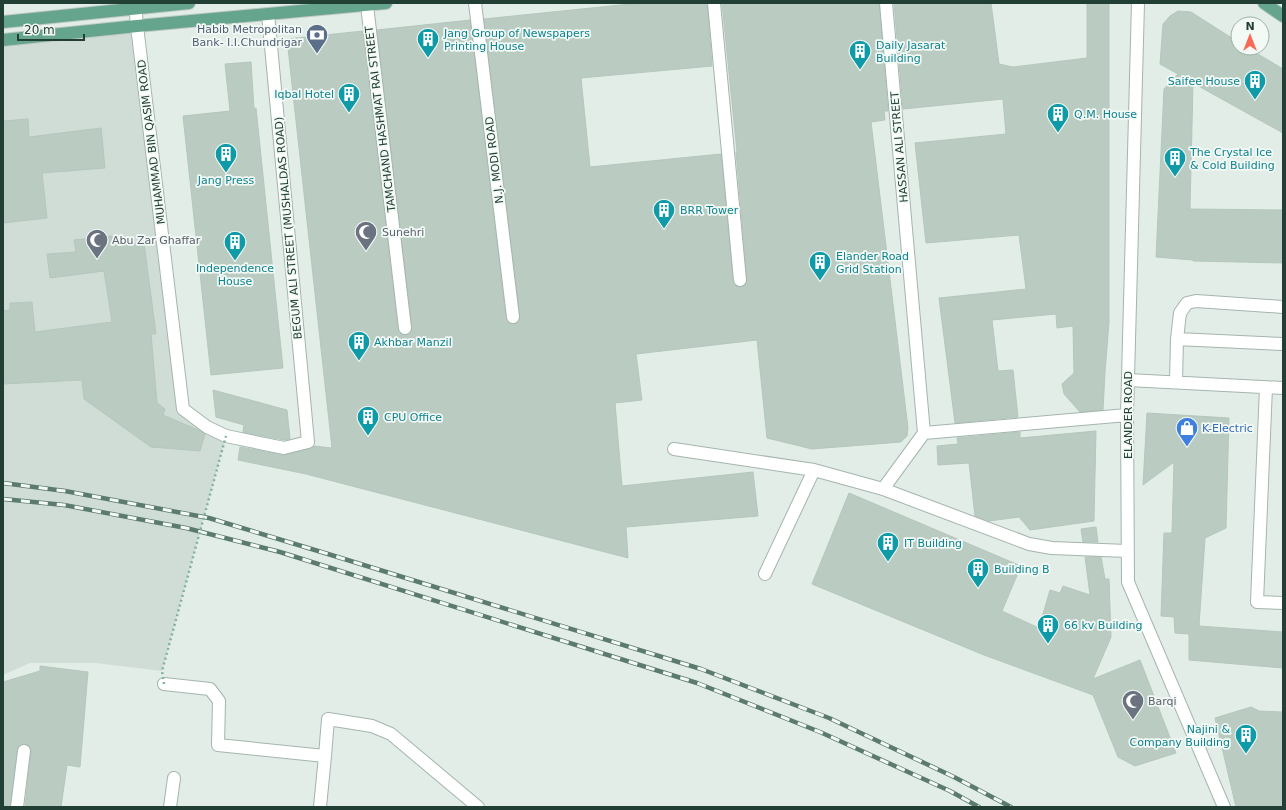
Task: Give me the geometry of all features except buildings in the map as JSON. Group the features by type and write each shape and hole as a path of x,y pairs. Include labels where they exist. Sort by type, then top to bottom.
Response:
{"main road":[{"path":"3,22 135,5 189,3"},
{"path":"3,40 386,3"},
{"path":"1264,3 1283,16"}],"street":[{"name":"N.J. MODI ROAD","path":"475,3 513,317"},
{"path":"714,3 740,280"},
{"name":"HASSAN ALI STREET","path":"886,3 924,433"},
{"name":"ELANDER ROAD","path":"1138,3 1127,415 1129,522 1127,551 1128,582 1224,807"},
{"name":"MUHAMMAD BIN QASIM ROAD","path":"135,5 183,409 207,426 226,436 284,448 308,442"},
{"name":"TAMCHAND HASHMAT RAI STREET","path":"367,5 405,328"},
{"name":"BEGUM ALI STREET (MUSHALDAS ROAD)","path":"268,14 308,442"},
{"path":"1176,382 1177,339 1180,313 1187,303 1196,301 1283,307"},
{"path":"1177,339 1283,344"},
{"path":"1128,380 1283,388"},
{"path":"1266,387 1257,602 1283,603"},
{"path":"883,489 924,433 1127,415"},
{"path":"674,449 814,470 883,489 1028,544 1052,548 1127,551"},
{"path":"765,574 814,470"},
{"path":"164,684 210,689 219,701 218,745 325,756"},
{"path":"320,807 328,719 372,726 391,734 478,807"},
{"path":"17,807 24,751"},
{"path":"170,807 174,778"}],"path":[{"path":"164,684 162,671 226,436"}],"shaded area":[{"path":"137,25 183,408 226,436 162,671 95,663 30,663 3,675 3,40"}],"railway":[{"path":"3,483 65,491 209,518 701,669 829,718 954,777 1011,807"},
{"path":"3,499 64,505 186,528 280,552 697,683 820,732 950,791 979,807"}],"place":[{"name":"Habib Metropolitan Bank- I.I.Chundrigar","path":"317,54"},
{"name":"Jang Group of Newspapers Printing House","path":"428,58"},
{"name":"Daily Jasarat Building","path":"860,70"},
{"name":"Saifee House","path":"1255,100"},
{"name":"Iqbal Hotel","path":"349,114"},
{"name":"Q.M. House","path":"1058,134"},
{"name":"Jang Press","path":"226,174"},
{"name":"The Crystal Ice & Cold Building","path":"1175,178"},
{"name":"BRR Tower","path":"664,230"},
{"name":"Sunehri","path":"366,252"},
{"name":"Abu Zar Ghaffar","path":"97,260"},
{"name":"Independence House","path":"235,262"},
{"name":"Elander Road Grid Station","path":"820,282"},
{"name":"Akhbar Manzil","path":"359,362"},
{"name":"CPU Office","path":"368,436"},
{"name":"K-Electric","path":"1187,448"},
{"name":"IT Building","path":"888,562"},
{"name":"Building B","path":"978,588"},
{"name":"66 kv Building","path":"1048,644"},
{"name":"Barqi","path":"1133,720"},
{"name":"Najini & Company Building","path":"1246,754"}]}
